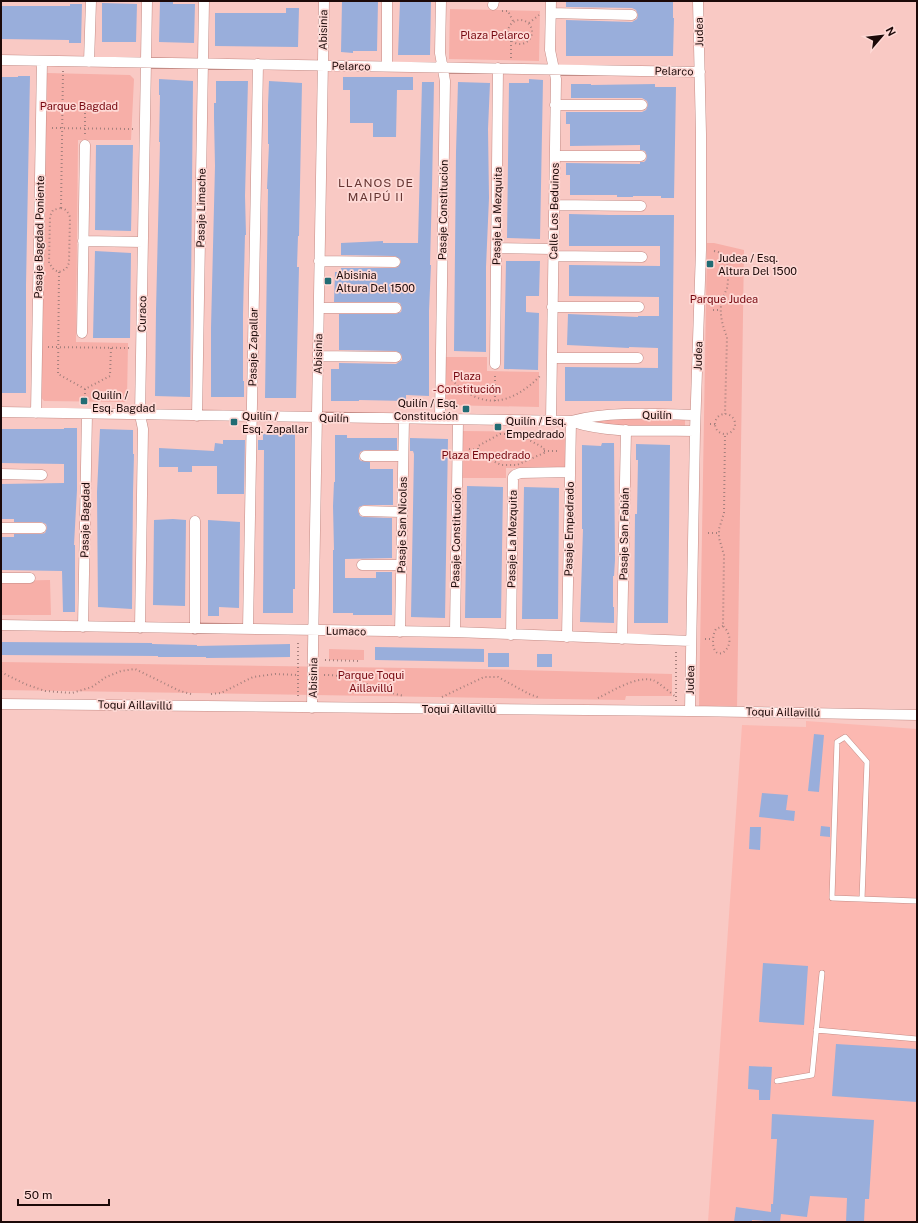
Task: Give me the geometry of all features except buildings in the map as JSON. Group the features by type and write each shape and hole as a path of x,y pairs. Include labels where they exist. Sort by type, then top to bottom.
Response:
{"street":[{"path":"89,62 90,1"},
{"name":"Curaco","path":"140,628 143,429 140,415 147,1"},
{"name":"Pasaje Limache","path":"198,416 204,1"},
{"name":"Abisinia","path":"312,708 324,1"},
{"path":"386,66 387,1"},
{"name":"Pasaje Constitución","path":"440,420 445,81 440,52 441,1"},
{"name":"Calle Los Beduinos","path":"551,1 550,50 556,79 551,421"},
{"name":"Judea","path":"690,711 695,415 701,250 698,1"},
{"path":"551,13 632,15"},
{"name":"Pelarco","path":"1,60 700,72"},
{"name":"Pasaje Bagdad Poniente","path":"36,413 42,61"},
{"name":"Pasaje Zapallar","path":"248,629 258,64"},
{"name":"Pasaje La Mezquita","path":"495,364 498,68"},
{"path":"555,105 642,105"},
{"path":"82,333 85,145"},
{"path":"555,156 642,156"},
{"path":"554,205 641,206"},
{"path":"83,241 143,242"},
{"path":"496,248 642,257"},
{"path":"319,261 395,262"},
{"path":"552,307 639,307"},
{"path":"319,308 396,308"},
{"path":"318,356 396,357"},
{"path":"552,361 638,358"},
{"name":"Quilín","path":"1,412 36,413 84,410 140,415 551,421 571,422 593,427 626,430 695,431"},
{"name":"Pasaje Bagdad","path":"83,627 84,410"},
{"name":"Quilín","path":"571,422 584,418 612,415 695,415"},
{"name":"Pasaje San Nicolas","path":"400,632 404,419"},
{"name":"Pasaje Constitución","path":"455,632 458,420"},
{"name":"Pasaje Empedrado","path":"567,637 571,422"},
{"name":"Pasaje San Fabián","path":"622,639 626,430"},
{"path":"365,456 403,456"},
{"name":"Pasaje La Mezquita","path":"512,635 513,477 520,473 570,472"},
{"path":"1,474 42,475"},
{"path":"364,511 402,512"},
{"path":"195,521 195,628"},
{"path":"1,528 41,528"},
{"path":"362,565 401,565"},
{"path":"1,578 30,578"},
{"name":"Lumaco","path":"1,626 455,632 691,642"},
{"name":"Toqui Aillavillú","path":"1,704 690,711 917,715"}],"lane":[{"path":"862,899 867,762 845,737 836,742 832,898 917,901"},
{"path":"777,1081 812,1075 822,973"},
{"path":"816,1030 917,1039"}],"path":[{"path":"494,3 493,11 508,11 513,21"},
{"path":"510,68 511,40 508,28 513,21 517,19 526,20 531,26 532,34 529,40 522,44 511,40"},
{"path":"61,208 63,61"},
{"path":"85,112 85,145"},
{"path":"41,128 144,130"},
{"path":"61,208 68,212 70,217 69,262 66,269 60,272 54,270 49,263 50,216 53,210 61,208"},
{"path":"714,250 724,254 728,262 727,286 721,304 723,327 727,337 725,414"},
{"path":"60,272 58,374 84,390"},
{"path":"713,310 721,310"},
{"path":"37,347 141,348"},
{"path":"84,390 110,376 111,348"},
{"path":"451,379 461,390 476,398 495,401 510,398 533,384 552,361"},
{"path":"495,364 495,401"},
{"path":"84,390 84,397 81,397 84,410"},
{"path":"722,414 725,414 731,416 734,422 734,428 725,434 719,432 714,424 716,418 722,414"},
{"path":"544,451 544,448 518,434 500,434 478,446 478,453 501,465 518,465 544,453 544,451 571,451"},
{"path":"722,626 716,629 713,639 715,650 719,653 724,653 728,648 729,637 727,631 722,626 724,555 719,534 724,513 725,434"},
{"path":"708,533 719,534"},
{"path":"297,708 298,630"},
{"path":"706,639 713,639"},
{"path":"676,641 676,702"},
{"path":"325,660 359,661"},
{"path":"1,672 25,684 45,691 72,692 92,687 106,677 121,671 135,669 180,691 192,694"},
{"path":"210,694 221,693 253,677 275,674 298,675"},
{"path":"324,675 339,675 357,680 380,690 409,697"},
{"path":"435,697 443,696 484,677 498,677 529,694 543,698"},
{"path":"593,701 636,680 654,680 676,697"}],"shaded area":[{"path":"806,721 917,729 917,1222 708,1222 742,725 806,727"}],"green space":[{"name":"Plaza Pelarco","path":"450,9 540,11 539,61 449,59"},
{"name":"Parque Bagdad","path":"47,73 130,75 134,79 131,140 78,140 76,342 128,343 127,399 125,402 44,401 40,396"},
{"name":"Parque Judea","path":"707,243 714,243 744,250 737,709 699,708"},
{"name":"Plaza -Constitución","path":"444,357 487,357 487,371 539,372 539,407 444,405"},
{"path":"622,417 685,419 685,426 622,427 590,422"},
{"name":"Plaza Empedrado","path":"462,431 566,432 566,468 506,468 506,478 461,478"},
{"path":"50,580 51,615 1,615 1,581"},
{"path":"329,649 364,650 364,660 329,660"},
{"name":"Parque Toqui Aillavillú","path":"1,662 478,669 672,674 672,696 626,696 625,700 1,690"}],"place":[{"name":"Judea / Esq. Altura Del 1500","path":"710,264"},
{"name":"Abisinia Altura Del 1500","path":"328,281"},
{"name":"Quilín / Esq. Bagdad","path":"84,401"},
{"name":"Quilín / Esq. Constitución","path":"466,409"},
{"name":"Quilín / Esq. Zapallar","path":"234,422"},
{"name":"Quilín / Esq. Empedrado","path":"498,427"}],"district":[{"name":"LLANOS DE MAIPÚ II","path":"376,190"}]}
